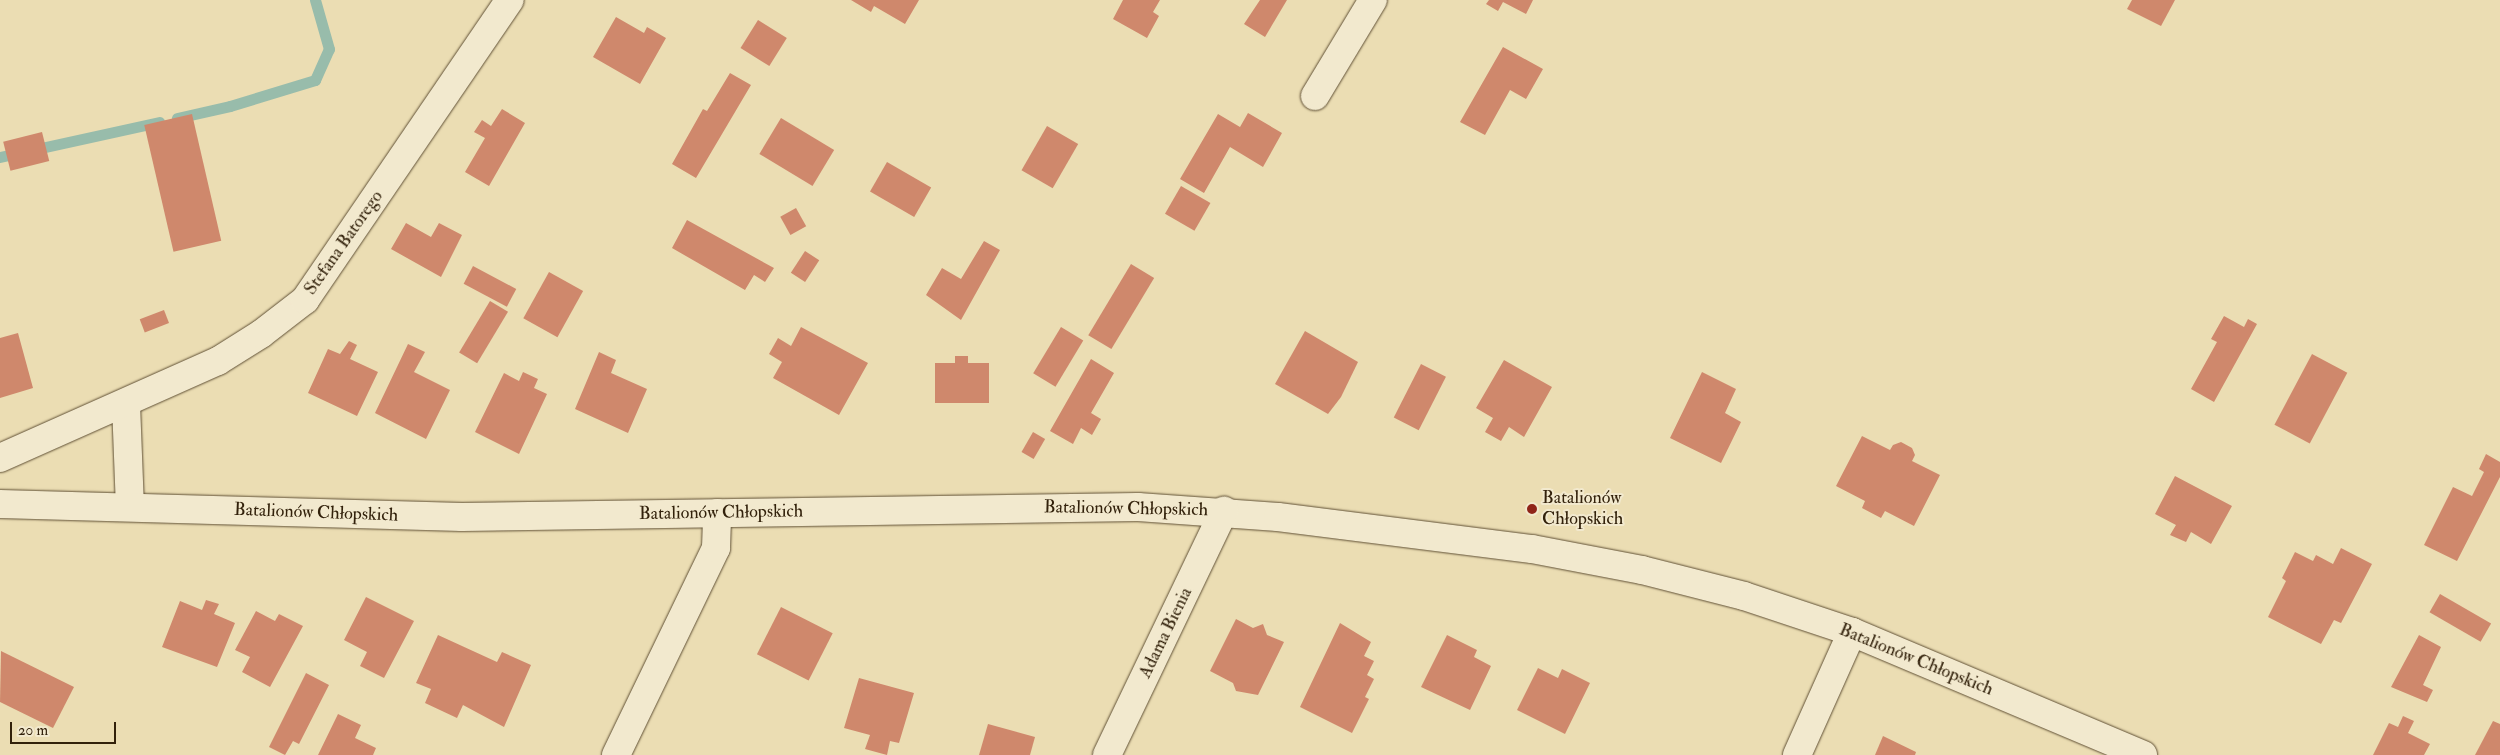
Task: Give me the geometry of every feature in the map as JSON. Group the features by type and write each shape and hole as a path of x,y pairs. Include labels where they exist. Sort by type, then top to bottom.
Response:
{"street":[{"name":"Stefana Batorego","path":"0,458 126,404 218,361 261,334 305,300 510,0"},
{"path":"1315,96 1373,0"},
{"path":"126,404 130,507"},
{"name":"Batalionów Chłopskich","path":"0,504 462,517 1138,507 1224,510 1550,552 1642,570 1744,596 1852,632 2144,755"},
{"name":"Adama Bienia","path":"1107,755 1224,510"},
{"path":"616,755 716,548 717,513"},
{"path":"1796,755 1852,632"}],"building":[{"path":"851,0 919,0 905,24 874,6 871,12"},
{"path":"1123,0 1160,0 1153,12 1159,16 1147,38 1113,19"},
{"path":"1260,0 1287,0 1265,37 1244,24"},
{"path":"1489,0 1533,0 1526,14 1503,2 1498,11 1486,4"},
{"path":"2132,0 2175,0 2161,26 2127,9"},
{"path":"616,17 644,33 647,27 666,38 640,84 593,57"},
{"path":"758,20 787,38 769,66 741,48"},
{"path":"1503,47 1543,69 1526,99 1510,90 1485,135 1460,122"},
{"path":"730,73 751,85 696,178 672,164 703,109 707,111"},
{"path":"502,109 525,123 489,186 465,172 485,138 474,132 482,120 491,126"},
{"path":"1248,113 1282,133 1263,167 1230,147 1204,193 1180,179 1218,114 1240,127"},
{"path":"192,114 221,241 173,252 144,125"},
{"path":"781,118 834,150 813,186 759,154"},
{"path":"1047,126 1078,144 1053,188 1022,170"},
{"path":"42,132 49,161 10,171 3,142"},
{"path":"887,162 931,187 914,217 870,191"},
{"path":"1181,186 1210,203 1194,231 1165,214"},
{"path":"796,208 806,226 790,235 780,217"},
{"path":"687,220 774,268 765,282 754,275 745,290 672,248"},
{"path":"406,223 431,237 439,223 462,235 441,277 391,249"},
{"path":"984,241 1000,250 961,320 926,295 942,268 961,279"},
{"path":"805,251 819,260 805,282 791,273"},
{"path":"1131,264 1154,278 1111,349 1088,335"},
{"path":"473,266 516,289 507,307 464,284"},
{"path":"549,272 583,291 557,337 523,318"},
{"path":"490,301 508,312 477,363 459,352"},
{"path":"164,310 169,323 145,332 140,319"},
{"path":"2224,316 2244,327 2248,319 2257,324 2214,402 2191,389 2217,342 2211,339"},
{"path":"801,327 868,363 839,415 773,378 782,362 769,354 778,338 791,346"},
{"path":"1061,327 1083,340 1055,387 1033,373"},
{"path":"1305,331 1358,362 1341,397 1328,414 1275,384"},
{"path":"18,333 33,388 0,398 0,338"},
{"path":"349,341 357,345 350,359 378,372 357,416 308,393 328,349 340,354"},
{"path":"408,344 425,352 414,372 450,390 426,439 375,413"},
{"path":"599,352 616,360 611,373 647,389 628,433 575,409"},
{"path":"2312,354 2347,373 2310,443 2274,425"},
{"path":"955,356 968,356 968,363 989,363 989,403 935,403 935,363 955,363"},
{"path":"1091,359 1114,373 1091,413 1101,419 1092,435 1081,428 1073,444 1050,431"},
{"path":"1504,360 1552,387 1524,437 1509,427 1501,441 1485,432 1493,418 1476,408"},
{"path":"1421,364 1446,377 1419,430 1394,417"},
{"path":"523,372 538,379 534,388 547,394 519,454 475,432 504,373 519,381"},
{"path":"1702,372 1736,389 1725,413 1741,422 1721,463 1670,438"},
{"path":"1033,432 1045,439 1034,459 1022,452"},
{"path":"1862,436 1890,450 1893,445 1901,442 1912,448 1915,455 1912,461 1940,475 1914,526 1885,511 1881,518 1862,508 1865,501 1836,486"},
{"path":"2486,454 2500,462 2500,477 2457,561 2424,545 2453,487 2472,496 2484,472 2479,469"},
{"path":"2175,476 2232,506 2211,544 2191,532 2186,542 2170,535 2176,525 2155,514"},
{"path":"2341,548 2372,564 2341,623 2334,620 2321,644 2268,617 2286,581 2282,578 2295,552 2313,561 2316,555 2333,564"},
{"path":"2440,594 2491,624 2481,642 2430,612"},
{"path":"366,597 414,621 384,678 360,666 367,652 344,640"},
{"path":"206,600 219,604 214,614 235,623 217,667 162,647 180,601 202,610"},
{"path":"781,607 833,633 809,681 757,654"},
{"path":"256,611 275,621 279,614 303,626 270,687 242,672 250,657 235,650"},
{"path":"1236,619 1253,628 1263,624 1267,635 1284,642 1258,695 1236,691 1233,683 1210,671"},
{"path":"1340,623 1371,642 1364,656 1374,661 1367,675 1374,679 1365,697 1369,699 1352,733 1300,707"},
{"path":"438,635 497,662 502,652 531,665 504,727 463,705 457,718 425,703 431,689 416,683"},
{"path":"1447,635 1477,650 1474,657 1491,666 1470,710 1421,687"},
{"path":"2419,635 2441,647 2423,685 2433,690 2427,702 2391,687"},
{"path":"1,651 74,687 53,728 0,702"},
{"path":"1538,668 1558,678 1562,669 1590,683 1565,734 1517,710"},
{"path":"306,673 329,685 299,744 293,741 285,755 269,747"},
{"path":"859,678 914,693 899,743 890,741 887,755 865,749 870,735 844,728"},
{"path":"338,714 361,725 355,738 376,748 373,755 318,755"},
{"path":"2403,716 2414,721 2408,733 2430,744 2424,755 2373,755 2389,723 2398,727"},
{"path":"2493,721 2500,724 2500,755 2475,755"},
{"path":"988,724 1035,737 1030,755 979,755"},
{"path":"1883,736 1916,752 1915,755 1875,755"}],"waterway":[{"path":"177,118 230,106 315,80 329,49 315,0"},
{"path":"0,157 159,122"}],"place":[{"name":"Batalionów Chłopskich","path":"1532,509"}]}
